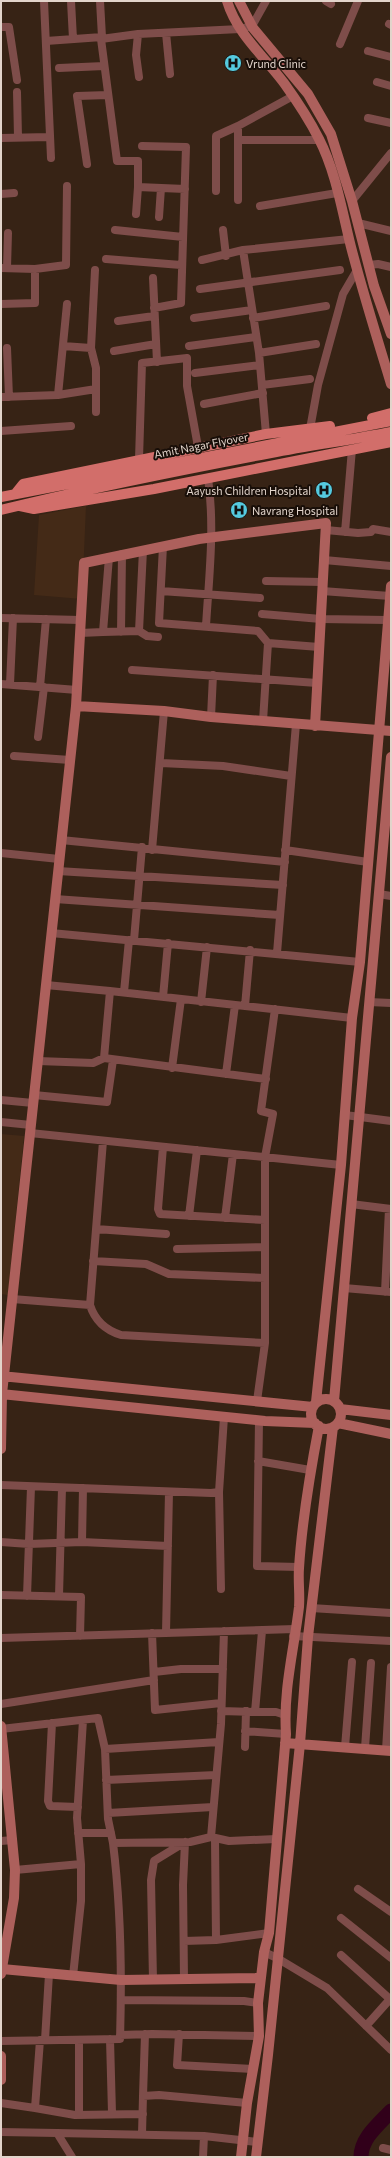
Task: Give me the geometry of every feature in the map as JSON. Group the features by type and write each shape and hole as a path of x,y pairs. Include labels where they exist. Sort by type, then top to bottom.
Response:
{"main road":[{"path":"15,494 23,484 139,459 266,434 337,426 391,414"},
{"path":"391,421 391,428"},
{"name":"Amit Nagar Flyover","path":"1,510 18,506 41,495 391,421"},
{"name":"Amit Nagar Flyover","path":"1,497 15,494 41,495 391,432"},
{"path":"18,506 34,509 154,489 391,442"}],"street":[{"path":"44,1 51,158"},
{"path":"71,1 73,39"},
{"path":"100,1 104,66 117,161 138,161 136,214"},
{"path":"227,1 232,16 240,29 293,96 320,140 337,193 357,270 391,384"},
{"path":"239,1 252,26 293,75 318,111 331,134 352,201 374,286 391,334"},
{"path":"46,41 102,38 138,34 240,29 252,26 266,1"},
{"path":"340,44 358,1"},
{"path":"1,27 9,27 18,80"},
{"path":"166,33 170,74"},
{"path":"138,34 136,55 139,77"},
{"path":"368,51 391,57"},
{"path":"59,68 104,66"},
{"path":"376,82 391,86"},
{"path":"18,92 18,137"},
{"path":"87,164 77,96 108,95"},
{"path":"216,191 216,136 238,126 293,96"},
{"path":"368,118 391,124"},
{"path":"238,126 238,200"},
{"path":"1,138 50,137"},
{"path":"239,140 320,140"},
{"path":"118,320 181,304 181,265 186,147 142,146"},
{"path":"352,201 391,153"},
{"path":"8,233 4,268 35,269 66,265 67,186"},
{"path":"138,187 185,189"},
{"path":"159,217 161,188"},
{"path":"1,194 14,192"},
{"path":"260,206 337,193"},
{"path":"358,223 391,231"},
{"path":"115,230 183,237"},
{"path":"222,230 226,256"},
{"path":"202,260 226,256 243,250 349,239"},
{"path":"243,250 259,353 266,434"},
{"path":"106,259 181,265"},
{"path":"369,265 378,264 391,266"},
{"path":"1,304 35,303 35,269"},
{"path":"95,270 91,348 96,368 96,412"},
{"path":"200,289 340,270"},
{"path":"310,429 318,385 343,294 357,270"},
{"path":"153,278 157,362"},
{"path":"58,395 67,304"},
{"path":"194,318 252,314 326,306"},
{"path":"189,346 256,336"},
{"path":"114,350 156,344"},
{"path":"259,353 316,344"},
{"path":"63,346 91,348"},
{"path":"7,348 5,397 58,395 96,389"},
{"path":"139,459 142,363 187,358 187,386 198,447"},
{"path":"195,373 260,365"},
{"path":"204,404 310,379"},
{"path":"1,431 71,426"},
{"path":"345,532 352,449"},
{"path":"206,626 212,537 212,509 208,478"},
{"path":"1,1449 3,1376 76,706 84,563 122,554 212,537 326,523 315,726"},
{"path":"326,530 358,533 370,532 372,530 391,532"},
{"path":"163,546 159,623 258,631 268,642 319,647"},
{"path":"139,631 143,550"},
{"path":"121,632 122,554"},
{"path":"103,632 109,557"},
{"path":"324,560 391,566"},
{"path":"242,2157 247,2103 259,2036 258,2003 264,1952 269,1933 286,1738 285,1715 294,1632 299,1607 299,1567 310,1470 317,1425 312,1415 315,1405 341,1165 352,1018 360,962 380,731 387,620 391,591 266,581"},
{"path":"161,591 208,593 260,598"},
{"path":"262,614 321,619 387,620"},
{"path":"1,618 80,620"},
{"path":"10,684 13,618"},
{"path":"38,737 46,619"},
{"path":"80,633 139,631 147,636 158,637"},
{"path":"263,721 268,642"},
{"path":"132,670 317,683"},
{"path":"211,717 213,675"},
{"path":"1,684 77,690"},
{"path":"76,706 164,711 211,717 391,731"},
{"path":"152,850 161,763 164,711"},
{"path":"277,953 296,724"},
{"path":"14,756 70,760"},
{"path":"256,2157 300,1744 311,1608 336,1425 341,1414 337,1405 344,1288 369,1002 390,791 391,757"},
{"path":"161,763 223,766 292,776"},
{"path":"61,840 285,862"},
{"path":"124,992 137,906 142,848"},
{"path":"285,850 368,862"},
{"path":"1,853 59,859"},
{"path":"58,871 283,885"},
{"path":"379,894 391,896"},
{"path":"55,899 280,915"},
{"path":"51,933 250,950 360,962"},
{"path":"164,997 168,943"},
{"path":"201,1002 207,947"},
{"path":"245,1006 250,950"},
{"path":"46,985 110,990 201,1002 352,1018"},
{"path":"104,1058 110,990"},
{"path":"172,1068 181,999"},
{"path":"369,1002 391,1003"},
{"path":"226,1074 235,1005"},
{"path":"257,1401 265,1343 265,1157 273,1114 261,1111 275,1009"},
{"path":"38,1061 93,1063 104,1058 266,1079"},
{"path":"1,1100 34,1099 107,1102 113,1060"},
{"path":"345,1115 391,1120"},
{"path":"1,1122 31,1129 103,1141 341,1165"},
{"path":"103,1141 90,1305 94,1317 109,1331 121,1335 265,1343"},
{"path":"164,1147 158,1209 160,1214 265,1220"},
{"path":"189,1216 197,1150"},
{"path":"225,1218 233,1154"},
{"path":"344,1288 388,1292 390,1209 351,1204"},
{"path":"96,1229 166,1234"},
{"path":"178,1249 265,1247"},
{"path":"93,1261 146,1264 169,1274 265,1278"},
{"path":"12,1299 90,1305"},
{"path":"3,1376 257,1401 315,1405 325,1399 337,1405 391,1415"},
{"path":"2,1394 317,1425 329,1428 336,1425 391,1434"},
{"path":"221,1589 219,1492 224,1417"},
{"path":"259,1420 257,1566 299,1567"},
{"path":"258,1461 310,1470"},
{"path":"1,1486 169,1492 219,1492"},
{"path":"27,1596 31,1486"},
{"path":"58,1596 62,1488"},
{"path":"82,1542 83,1488"},
{"path":"166,1633 169,1492"},
{"path":"1,1542 29,1544 82,1542 168,1546"},
{"path":"1,1595 81,1597 80,1636"},
{"path":"311,1608 391,1613"},
{"path":"245,1747 245,1731 250,1711 262,1630"},
{"path":"1,1638 262,1630 294,1632 308,1637 391,1641"},
{"path":"216,1940 213,1807 219,1742 224,1632"},
{"path":"152,1633 156,1710 221,1707 250,1711 276,1712 285,1715"},
{"path":"345,1747 352,1662"},
{"path":"365,1748 371,1664"},
{"path":"245,1731 286,1738 300,1744 365,1748 389,1753 391,1667"},
{"path":"1,1704 154,1676 181,1669 223,1669"},
{"path":"1,2041 120,2039 121,1980 119,1894 108,1813 105,1749 98,1718 1,1730 3,1768 13,1840 15,1870 14,1898 1,1972 121,1980 261,1978"},
{"path":"73,1976 81,1901 78,1807 83,1720"},
{"path":"52,1723 48,1801 50,1806 78,1807"},
{"path":"105,1749 219,1742"},
{"path":"106,1780 216,1774"},
{"path":"108,1813 213,1807"},
{"path":"78,1833 111,1833"},
{"path":"113,1843 185,1842 213,1838 229,1841 276,1840"},
{"path":"1,1840 13,1840"},
{"path":"184,1980 185,1842"},
{"path":"153,1980 151,1880 154,1861 185,1842"},
{"path":"15,1870 80,1864"},
{"path":"358,1890 391,1912"},
{"path":"341,1918 391,1958"},
{"path":"184,1941 216,1940 269,1933"},
{"path":"264,1952 277,1958 327,1988 391,2050"},
{"path":"342,1955 391,1999 366,2026"},
{"path":"34,2108 49,1974"},
{"path":"121,2000 244,2001 258,2003"},
{"path":"142,2134 145,2034"},
{"path":"120,2035 179,2034 259,2036"},
{"path":"179,2034 177,2066 253,2069"},
{"path":"110,2039 112,2113"},
{"path":"79,2040 79,2115"},
{"path":"1,2056 1,2080"},
{"path":"143,2096 247,2103"},
{"path":"1,2103 79,2115 112,2113 143,2114"},
{"path":"1,2132 204,2136 243,2139 257,2142"},
{"path":"57,2133 72,2157"},
{"path":"203,2157 204,2136"}],"shaded area":[{"path":"86,506 82,599 34,595 39,515"},
{"path":"1,1134 24,1136 8,1295 1,1294"}],"waterway":[{"path":"361,2157 367,2138 376,2126 391,2111"}],"place":[{"name":"Vrund Clinic","path":"233,63"},
{"name":"Aayush Children Hospital","path":"324,490"},
{"name":"Navrang Hospital","path":"239,510"}]}
